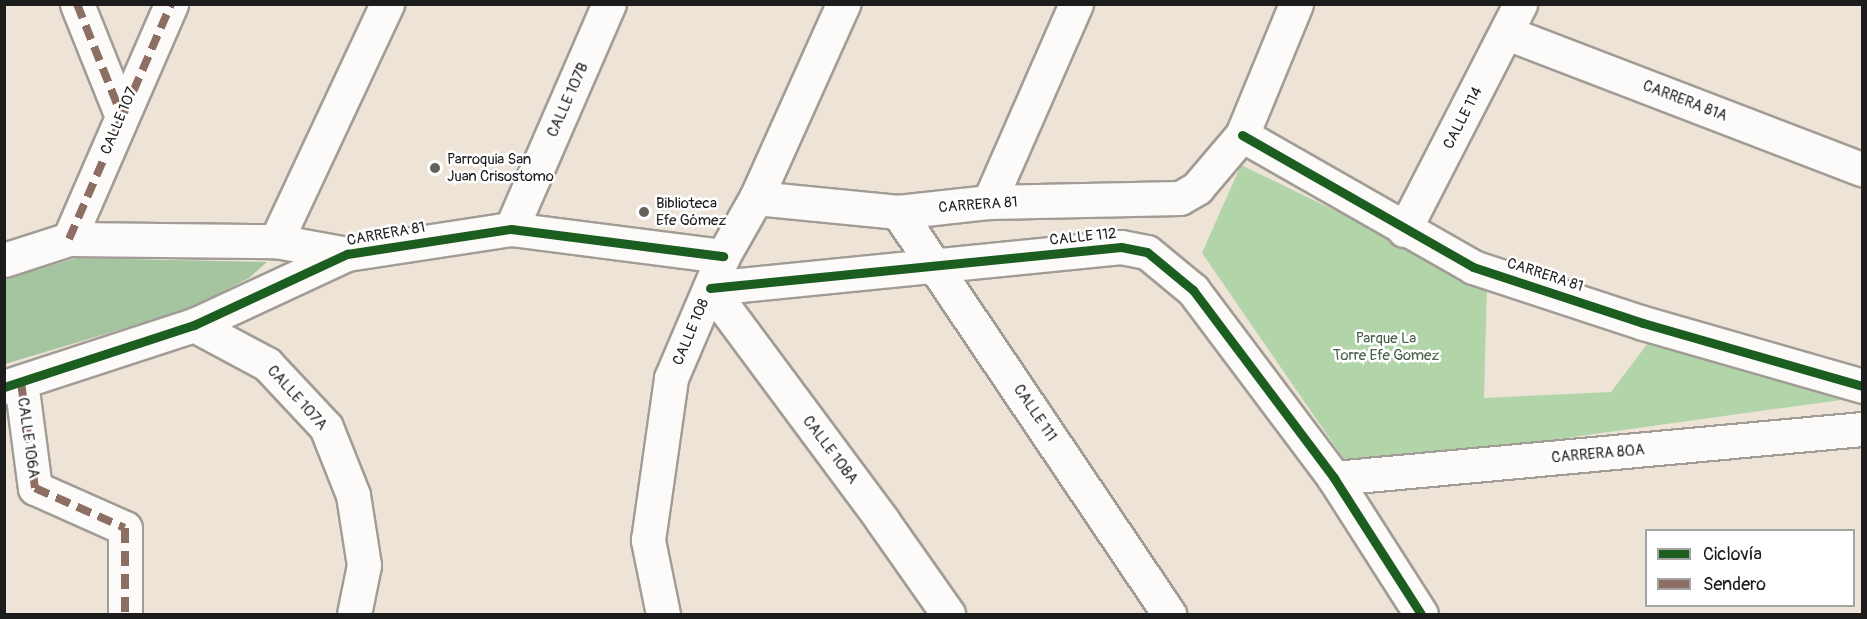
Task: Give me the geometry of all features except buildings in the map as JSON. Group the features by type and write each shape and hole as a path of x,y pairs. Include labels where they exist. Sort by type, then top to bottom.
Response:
{"street":[{"path":"77,4 121,114"},
{"name":"CALLE 107","path":"69,239 121,114 171,4"},
{"path":"276,241 387,4"},
{"name":"CALLE 107B","path":"511,229 609,4"},
{"name":"CALLE 108","path":"663,615 648,540 671,378 723,256 756,198 843,4"},
{"path":"989,202 1076,4"},
{"path":"1242,135 1296,4"},
{"name":"CARRERA 81A","path":"1513,19 1863,169"},
{"name":"CALLE 114","path":"1404,230 1513,19"},
{"name":"CARRERA 81","path":"756,198 898,212 989,202 1180,198 1197,188 1242,135 1404,230 1473,267 1643,323 1863,386"},
{"name":"CALLE 111","path":"898,212 1169,615"},
{"name":"CARRERA 81","path":"13,385 194,325 347,254 511,229 723,256"},
{"name":"CARRERA 81","path":"4,260 69,239 276,241 347,254"},
{"name":"CALLE 112","path":"710,288 936,268 1121,247 1147,252 1193,290 1334,478 1421,615"},
{"name":"CALLE 108A","path":"710,288 948,615"},
{"name":"CALLE 107A","path":"194,325 267,364 326,427 354,495 364,565 354,615"},
{"name":"CALLE 106A","path":"13,385 35,488 125,528 125,615"},
{"name":"CARRERA 80A","path":"1334,478 1863,429"}],"green space":[{"name":"Parque La Torre Efe Gomez","path":"1241,165 1487,284 1484,398 1611,392 1657,331 1862,397 1350,468 1202,253"},
{"path":"76,258 267,262 249,278 189,309 5,364 5,279"}],"marked path":[{"path":"77,4 121,114"},
{"path":"69,239 171,4"},
{"path":"21,382 35,488 125,528 125,614"}],"cycle path":[{"path":"1242,135 1473,267 1643,323 1862,386"},
{"path":"4,387 194,325 347,254 511,229 723,256"},
{"path":"710,288 1121,247 1147,252 1193,290 1334,478 1421,614"}],"place":[{"name":"Parroquia San Juan Crisostomo","path":"435,168"},
{"name":"Biblioteca Efe Gómez","path":"644,212"}]}
